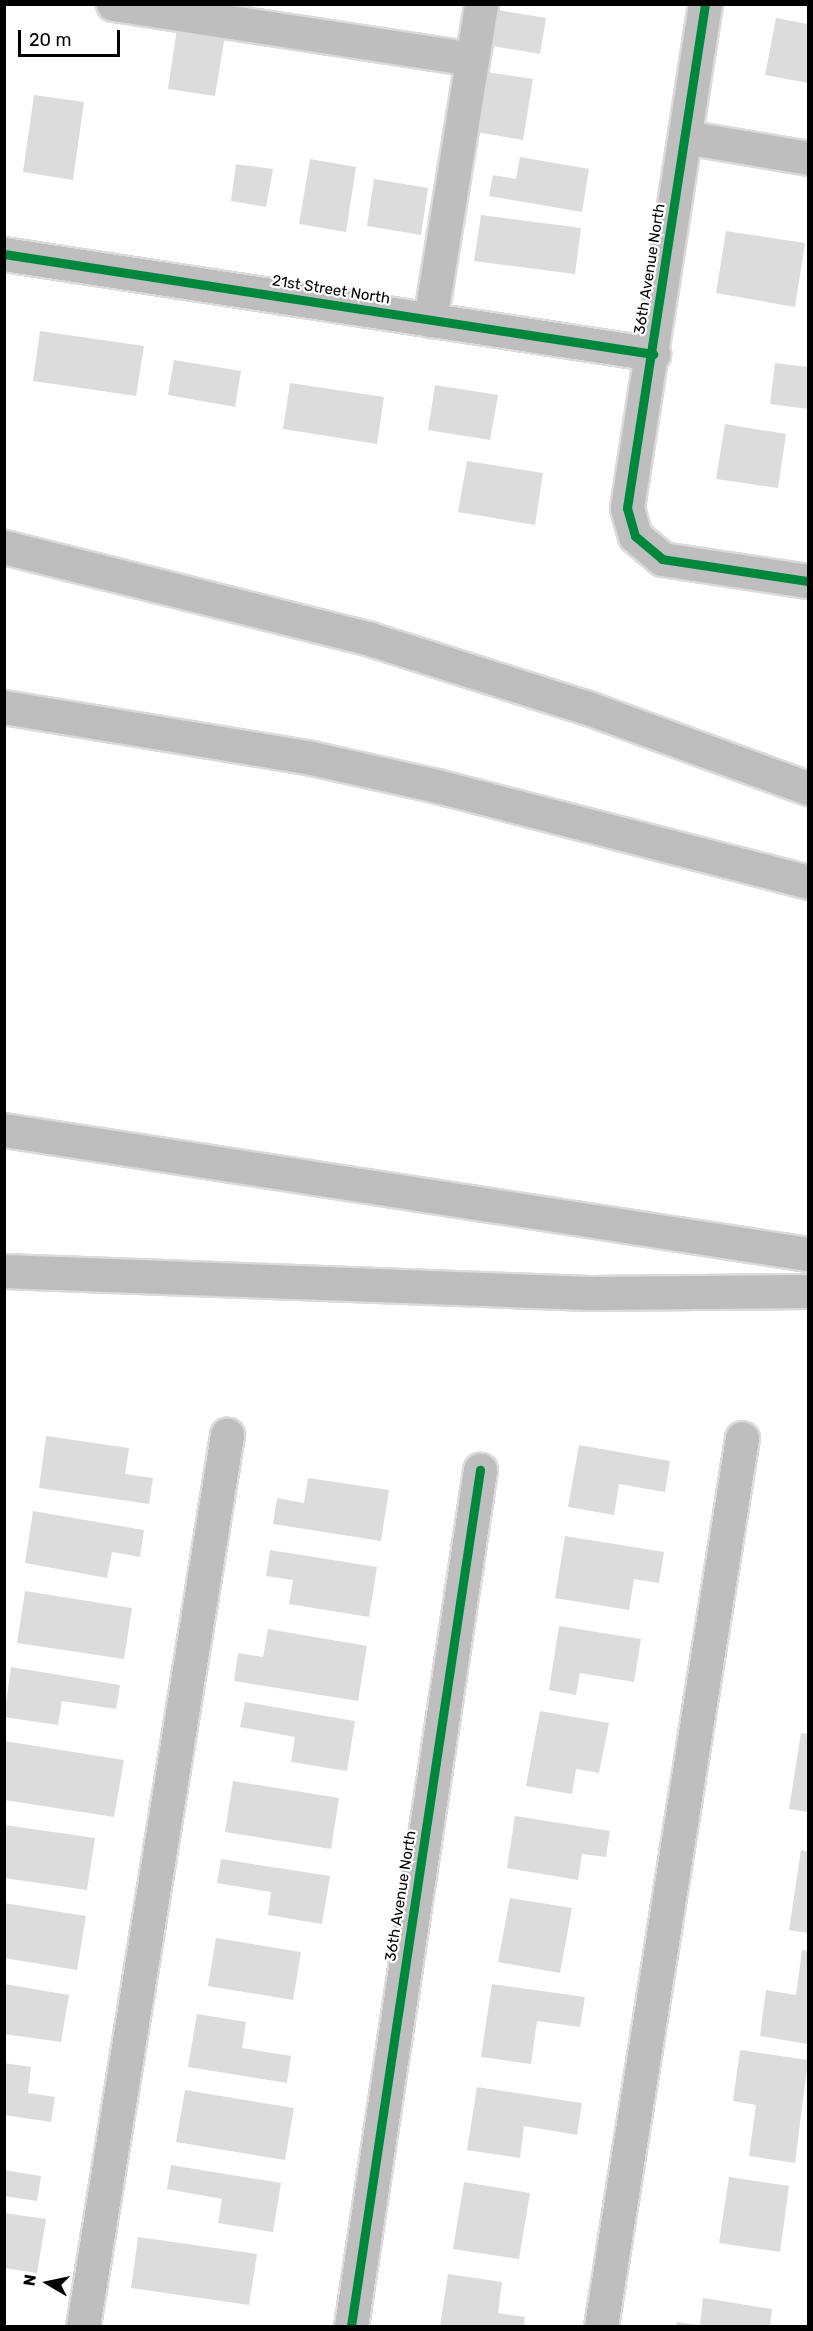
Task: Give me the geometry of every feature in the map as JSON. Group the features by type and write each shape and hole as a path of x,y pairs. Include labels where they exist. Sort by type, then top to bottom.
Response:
{"highway":[{"path":"6,547 370,639 585,707 808,788"},
{"path":"4,707 345,766 677,846 808,882"},
{"path":"4,1130 808,1254"},
{"path":"4,1271 590,1293 808,1291"}],"street":[{"path":"113,4 472,59"},
{"path":"430,320 481,4"},
{"name":"36th Avenue North","path":"705,4 627,508 635,536 662,559 808,581"},
{"path":"685,137 808,158"},
{"name":"21st Street North","path":"4,254 652,354"},
{"path":"83,2326 228,1434"},
{"path":"600,2326 742,1438"},
{"name":"36th Avenue North","path":"351,2326 480,1470"}],"building":[{"path":"492,9 546,18 540,54 487,45"},
{"path":"776,18 808,24 808,83 765,75"},
{"path":"177,28 225,35 215,96 168,89"},
{"path":"487,72 533,79 523,140 476,132"},
{"path":"34,95 84,102 73,180 23,172"},
{"path":"520,157 589,169 582,212 489,196 493,175 516,179"},
{"path":"310,159 356,167 346,232 299,224"},
{"path":"236,164 273,169 266,207 231,201"},
{"path":"374,179 428,188 421,235 367,226"},
{"path":"481,215 581,228 575,274 474,261"},
{"path":"726,231 805,243 795,307 716,293"},
{"path":"40,331 144,346 136,396 33,381"},
{"path":"174,360 241,371 235,407 168,395"},
{"path":"775,363 808,367 808,409 770,404"},
{"path":"290,383 384,397 377,444 283,429"},
{"path":"435,385 498,395 490,440 428,430"},
{"path":"725,424 786,434 778,488 716,479"},
{"path":"467,461 543,473 535,525 458,512"},
{"path":"46,1436 129,1448 125,1474 153,1478 149,1504 39,1488"},
{"path":"579,1445 670,1461 665,1492 619,1484 614,1515 568,1507"},
{"path":"308,1478 389,1490 381,1541 273,1524 277,1498 304,1503"},
{"path":"33,1511 144,1530 140,1557 112,1552 107,1578 25,1563"},
{"path":"565,1536 664,1552 659,1583 634,1579 629,1610 555,1598"},
{"path":"270,1550 377,1567 369,1617 289,1604 293,1580 266,1576"},
{"path":"25,1591 132,1608 124,1659 17,1643"},
{"path":"559,1626 641,1639 634,1682 580,1673 576,1695 549,1690"},
{"path":"268,1629 367,1646 358,1701 234,1681 238,1653 263,1657"},
{"path":"11,1667 120,1685 116,1709 62,1701 58,1725 4,1717"},
{"path":"245,1702 355,1721 347,1771 291,1762 295,1737 240,1727"},
{"path":"540,1711 609,1723 599,1773 576,1769 572,1794 526,1786"},
{"path":"801,1733 808,1734 808,1812 789,1809"},
{"path":"4,1741 124,1760 114,1817 4,1800"},
{"path":"233,1781 339,1798 331,1849 225,1832"},
{"path":"515,1816 610,1831 606,1857 582,1854 578,1880 507,1868"},
{"path":"4,1825 95,1838 87,1890 4,1878"},
{"path":"801,1850 808,1852 808,1933 789,1930"},
{"path":"221,1859 330,1876 322,1924 268,1915 271,1892 217,1883"},
{"path":"510,1898 572,1908 560,1973 498,1962"},
{"path":"4,1903 86,1916 77,1970 4,1958"},
{"path":"216,1938 301,1952 293,2000 208,1986"},
{"path":"802,1950 808,1951 808,2044 760,2036 766,1990 796,1995"},
{"path":"4,1984 69,1995 61,2042 4,2034"},
{"path":"492,1984 585,1997 580,2027 537,2021 531,2064 481,2057"},
{"path":"197,2014 246,2022 242,2048 291,2056 287,2083 188,2067"},
{"path":"740,2050 808,2060 795,2163 749,2156 756,2105 733,2101"},
{"path":"4,2063 31,2067 28,2093 55,2097 51,2122 4,2115"},
{"path":"477,2087 582,2103 577,2135 524,2126 520,2158 467,2150"},
{"path":"185,2090 294,2108 285,2160 176,2142"},
{"path":"171,2165 281,2183 273,2232 218,2223 222,2199 167,2189"},
{"path":"4,2170 41,2176 37,2201 4,2196"},
{"path":"729,2177 789,2186 780,2252 719,2243"},
{"path":"464,2182 530,2193 519,2259 453,2249"},
{"path":"4,2213 46,2219 37,2273 4,2268"},
{"path":"138,2237 257,2254 249,2305 131,2288"},
{"path":"448,2274 502,2282 498,2313 525,2317 524,2326 440,2326"},
{"path":"703,2298 772,2309 770,2326 676,2326 677,2322 700,2325"}],"cycle path":[{"path":"705,4 627,508 635,536 662,559 808,581"},
{"path":"4,254 653,354"},
{"path":"351,2326 480,1470"}]}
